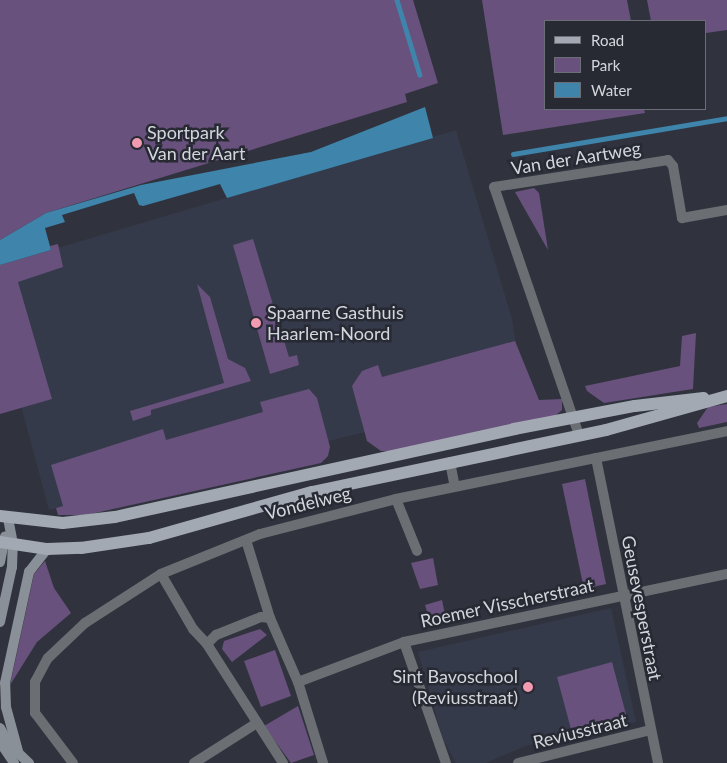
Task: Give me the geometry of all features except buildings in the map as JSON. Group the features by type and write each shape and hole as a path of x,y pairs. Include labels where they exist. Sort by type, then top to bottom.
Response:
{"main road":[{"name":"Vondelweg","path":"4,517 63,523 115,517 574,417 634,406 725,396"},
{"name":"Vondelweg","path":"5,543 47,549 81,548 148,538 312,492 641,422 725,396"},
{"path":"0,622 12,567 5,543 4,517"},
{"path":"0,562 5,543"},
{"path":"18,751 6,707 5,683 28,572 47,549"},
{"path":"0,730 9,744 29,763"},
{"path":"0,742 14,763"}],"street":[{"name":"Van der Aartweg","path":"580,435 494,187 668,160 673,166 682,218 727,210"},
{"name":"Vondelweg","path":"73,763 35,713 33,695 41,669 58,647 85,623 161,574 246,540 396,498 727,431"},
{"name":"Geusevesperstraat","path":"596,458 622,595 658,763"},
{"path":"450,462 455,487"},
{"path":"396,498 417,551"},
{"path":"246,540 270,618 298,682 323,763"},
{"path":"161,574 193,629 206,644 283,763"},
{"name":"Roemer Visscherstraat","path":"298,682 404,642 727,574"},
{"path":"206,644 216,635 261,617 270,618"},
{"path":"404,642 446,763"},
{"path":"194,763 257,723"},
{"name":"Reviusstraat","path":"518,763 650,730"}],"shaded area":[{"name":"Spaarne Gasthuis Haarlem-Noord","path":"456,130 512,319 523,393 49,510 0,328 0,265"},
{"name":"Sint Bavoschool (Reviusstraat)","path":"611,608 636,722 525,746 486,763 456,763 443,739 418,652"}],"green space":[{"name":"Sportpark Van der Aart","path":"0,0 413,0 438,83 405,94 407,102 46,213 0,240"},
{"path":"482,0 627,0 631,20 544,20 544,110 644,110 645,113 503,135"},
{"path":"647,0 727,0 727,30 707,33 707,20 651,20"},
{"path":"534,188 539,193 548,250 515,192"},
{"path":"253,239 289,357 297,355 299,365 270,374 233,245"},
{"path":"58,244 63,267 18,282 52,399 0,414 0,265 51,250 50,246"},
{"path":"197,284 210,297 228,359 245,368 251,381 151,410 151,415 133,421 130,411 224,383"},
{"path":"696,333 693,389 604,403 587,391 585,386 680,366 682,336"},
{"path":"515,341 539,400 562,399 562,410 555,416 391,451 381,451 367,441 352,386 362,371 378,365 382,377"},
{"path":"309,389 317,398 330,447 328,456 321,463 86,515 58,515 56,508 63,506 51,465 163,429 166,440 263,412 260,402"},
{"path":"727,404 727,422 699,428 697,423 708,407"},
{"path":"585,479 606,584 584,589 562,484"},
{"path":"433,558 438,585 420,589 411,563"},
{"path":"45,561 54,588 71,613 37,642 10,685 34,574"},
{"path":"442,600 446,619 430,621 425,605"},
{"path":"260,629 267,635 232,662 222,649 224,641"},
{"path":"275,650 291,696 261,707 244,661"},
{"path":"612,662 627,718 572,733 557,677"},
{"path":"298,706 314,755 291,763 264,726"}],"water":[{"path":"425,107 433,138 227,198 220,184 143,206 139,205 134,193 62,215 65,222 45,228 51,250 0,265 0,240 46,213 141,185 311,152"}],"waterway":[{"path":"397,0 420,75"},
{"path":"513,154 727,118"}],"place":[{"name":"Sportpark Van der Aart","path":"137,143"},
{"name":"Spaarne Gasthuis Haarlem-Noord","path":"256,323"},
{"name":"Sint Bavoschool (Reviusstraat)","path":"528,687"}]}
